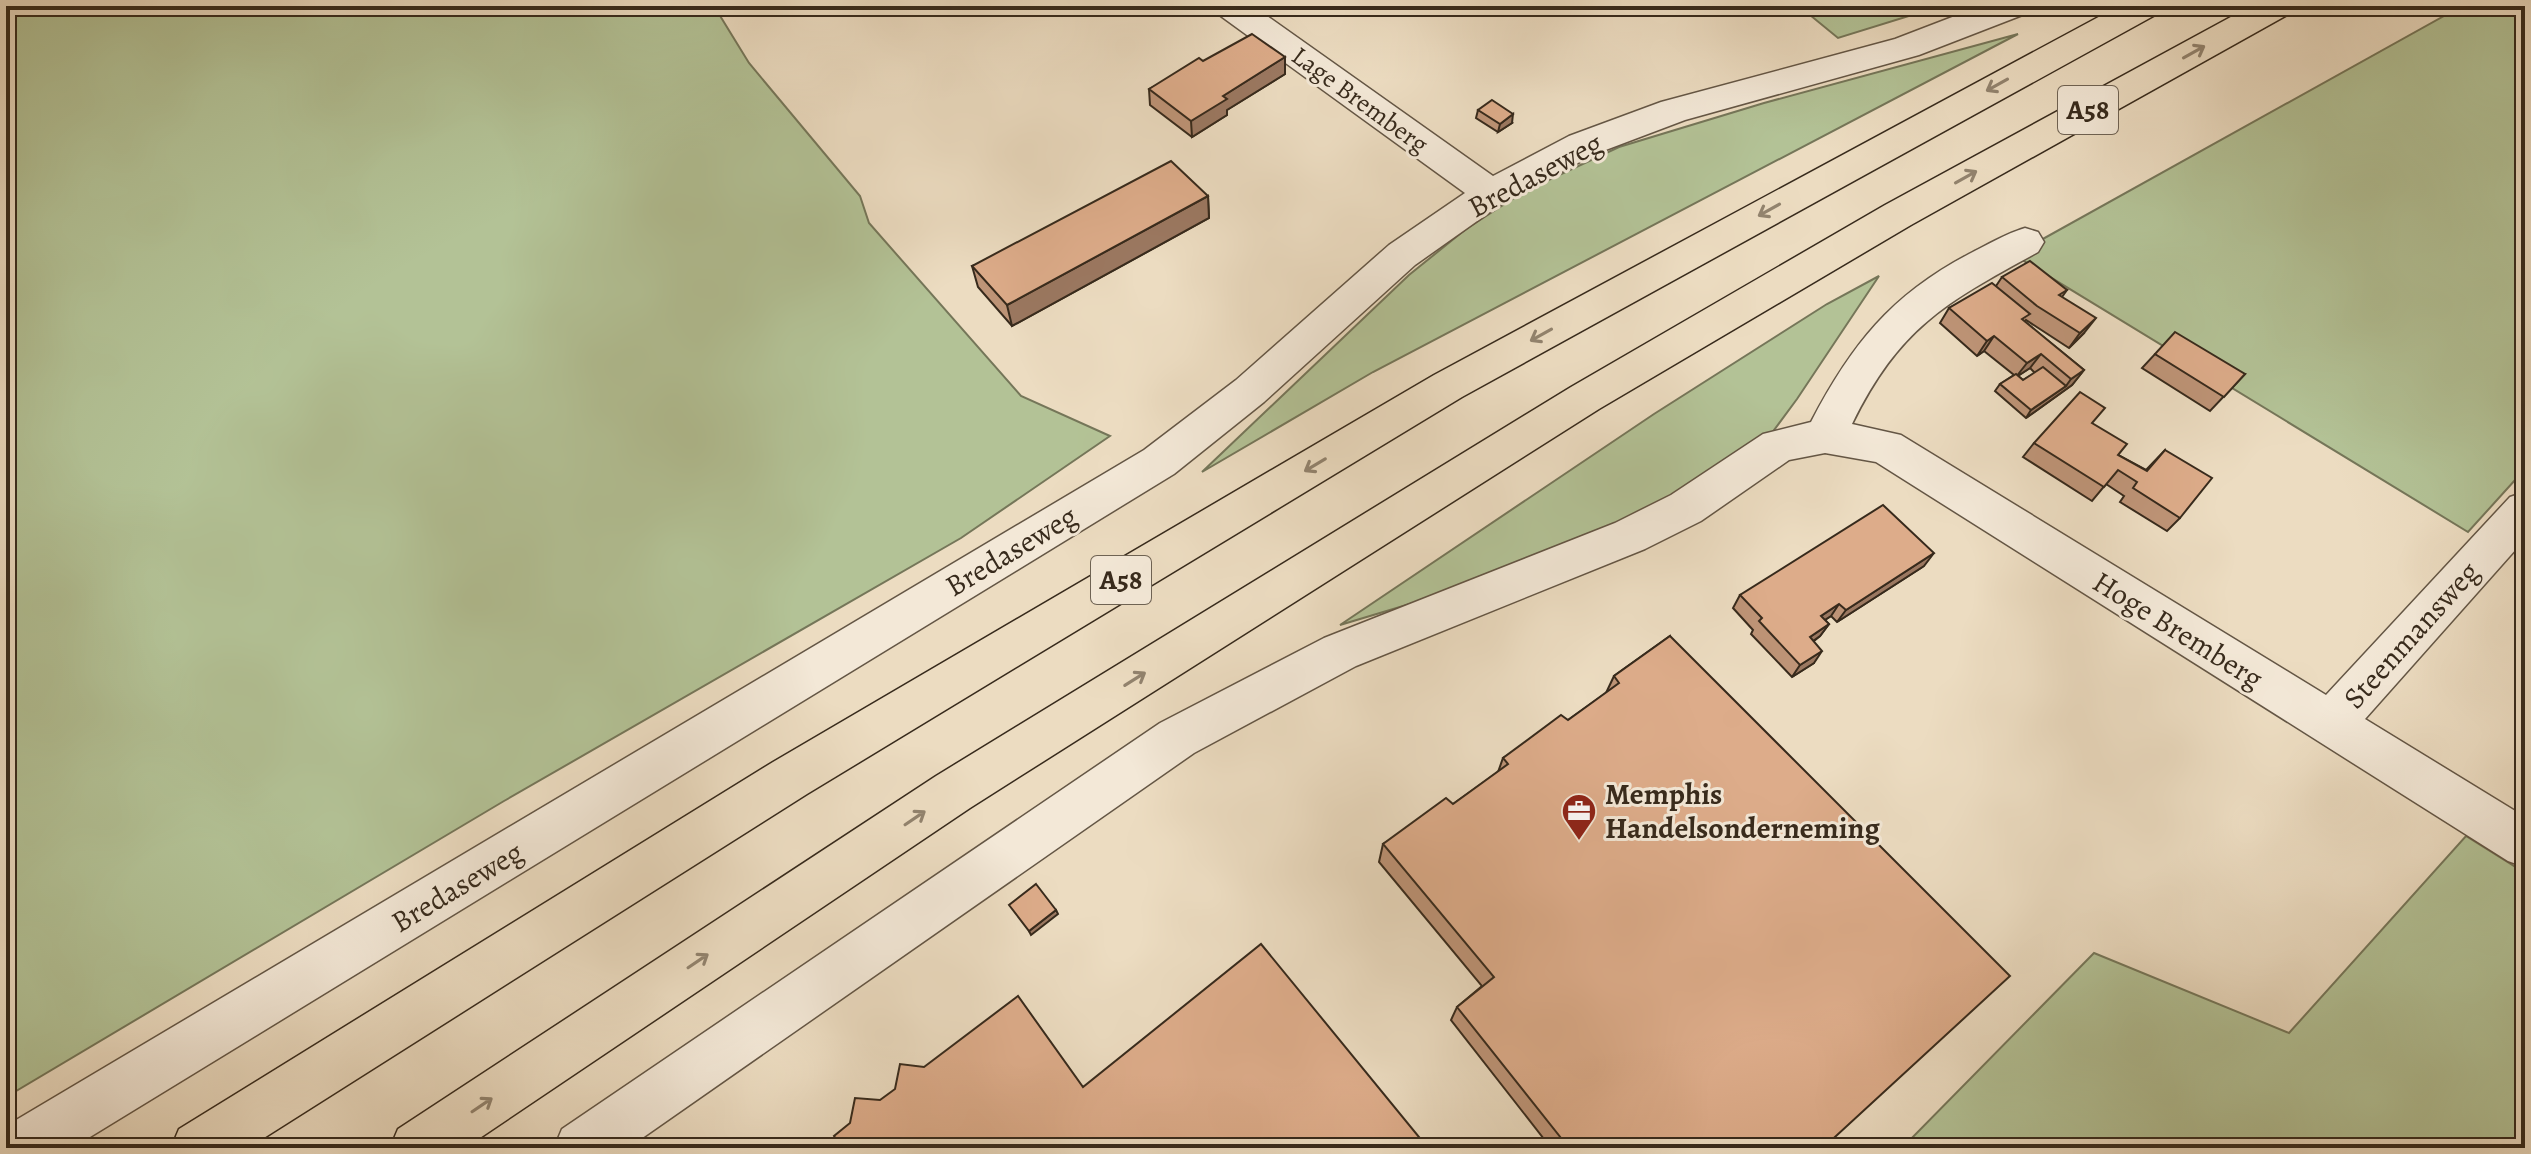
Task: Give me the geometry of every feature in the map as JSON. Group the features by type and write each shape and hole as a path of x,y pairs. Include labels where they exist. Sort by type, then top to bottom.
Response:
{"highway":[{"name":"A58","path":"198,1148 790,778 1448,386 2145,6"},
{"name":"A58","path":"417,1148 953,792 1585,398 1898,215 2277,6"}],"street":[{"name":"Lage Bremberg","path":"1230,6 1491,193"},
{"name":"Bredaseweg","path":"21,1148 1159,462 1250,391 1402,255 1491,193 1582,145 1673,111 1907,47 2013,6"},
{"path":"581,1148 1177,738 1340,652 1630,536 1686,508 1778,446 1825,436 1849,387 1886,336 1936,291 2025,242"},
{"name":"Hoge Bremberg","path":"1825,436 1886,447 2525,844"},
{"name":"Steenmansweg","path":"2329,725 2525,510"}],"green space":[{"path":"6,6 714,6 749,63 860,196 869,223 1021,396 1110,436 961,538 504,801 6,1097"},
{"path":"1799,6 1941,6 1838,38"},
{"path":"2462,6 2525,6 2525,469 2468,532 2014,255"},
{"path":"2018,34 1373,372 1202,472 1409,275 1466,229 1525,191 1619,147 1764,103"},
{"path":"1879,276 1797,399 1746,468 1533,567 1340,625 1654,414 1827,304"},
{"path":"2466,836 2525,873 2525,1148 1902,1148 2094,953 2289,1033"}],"building":[{"path":"1252,34 1285,57 1223,96 1227,99 1191,121 1149,89 1199,58 1203,61"},
{"path":"1492,100 1513,114 1500,124 1478,110"},
{"path":"1171,161 1208,196 1007,305 972,266"},
{"path":"2030,261 2067,290 2059,295 2096,318 2080,333 2037,306 2002,277"},
{"path":"1992,283 2030,314 2022,319 2084,370 2071,379 2041,354 2027,363 1994,336 1987,341 1949,308"},
{"path":"2175,332 2245,374 2224,397 2155,354"},
{"path":"2043,367 2066,386 2031,410 2000,384 2016,374 2023,380"},
{"path":"2080,392 2105,408 2092,423 2127,444 2118,455 2147,471 2165,450 2212,478 2180,518 2133,488 2137,482 2118,470 2104,487 2034,443"},
{"path":"1883,505 1934,553 1846,610 1839,604 1821,616 1829,624 1810,637 1822,651 1800,665 1759,621 1762,618 1740,595"},
{"path":"1670,636 2010,976 1823,1148 1569,1148 1457,1007 1494,977 1383,844 1446,798 1453,804 1508,764 1503,758 1561,715 1568,720 1619,683 1614,676"},
{"path":"1036,884 1056,910 1029,931 1009,905"},
{"path":"1261,944 1428,1148 842,1148 834,1136 850,1123 855,1098 880,1100 895,1089 900,1064 924,1067 1018,996 1083,1087"}],"place":[{"name":"Memphis Handelsonderneming","path":"1579,842"}]}
